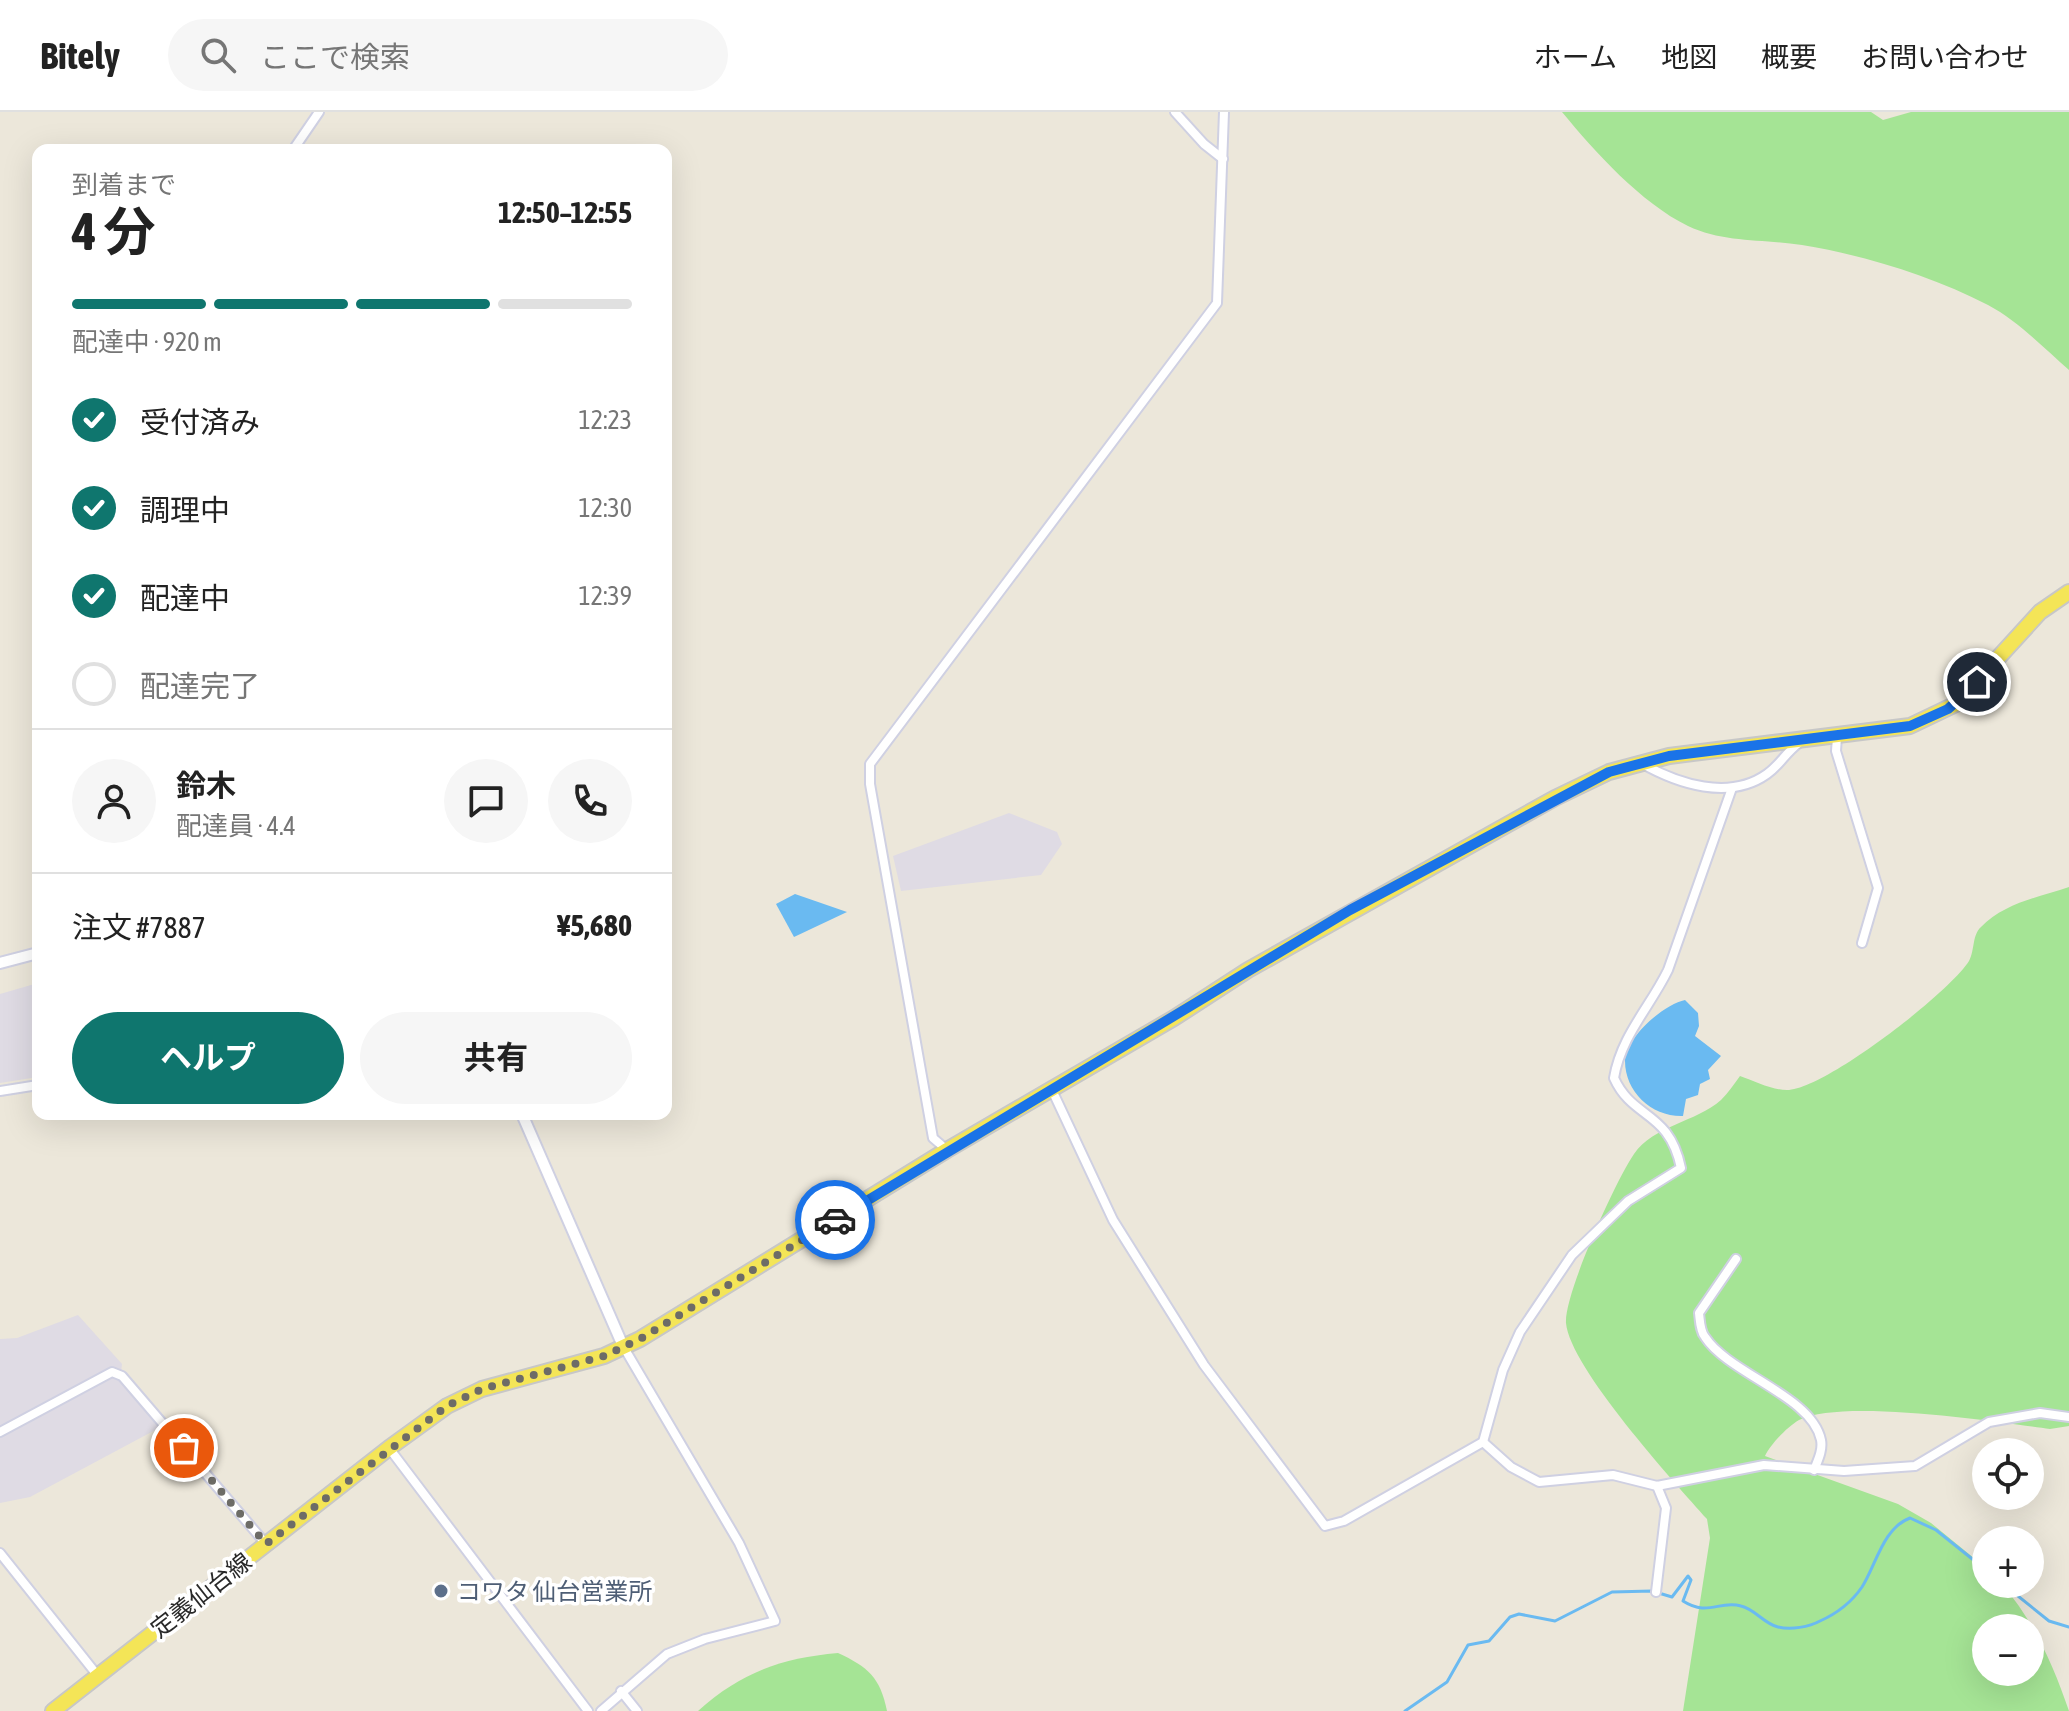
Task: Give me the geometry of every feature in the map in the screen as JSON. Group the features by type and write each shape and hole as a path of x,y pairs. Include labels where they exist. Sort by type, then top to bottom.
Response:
{"main road":[{"name":"定義仙台線","path":"53,1711 447,1406 482,1389 604,1356 623,1346 706,1300 947,1150 1350,910 1555,798 1609,772 1669,756 1910,726 1948,709 1966,695 2040,612 2069,592"}],"street":[{"path":"297,144 319,112"},
{"path":"1175,112 1204,144 1223,159"},
{"path":"947,1150 933,1138 870,784 870,764 1217,303 1224,112"},
{"path":"1837,737 1836,751 1878,888 1862,943"},
{"path":"1641,763 1681,782 1732,788 1767,774 1803,740"},
{"path":"1052,1090 1113,1220 1204,1365 1325,1526 1344,1521 1483,1442 1503,1370 1520,1332 1572,1255 1628,1201 1681,1168 1663,1124 1630,1101 1614,1078 1618,1057 1633,1026 1654,999 1668,970 1732,788"},
{"path":"0,963 32,955"},
{"path":"0,1091 32,1086"},
{"path":"525,1120 623,1346 739,1543 775,1621 705,1639 667,1654 601,1711"},
{"path":"1736,1259 1699,1313 1702,1331 1714,1348 1795,1405 1812,1422 1821,1438 1814,1470"},
{"path":"0,1432 112,1372 122,1376 266,1544"},
{"path":"1483,1442 1511,1467 1539,1482 1613,1475 1657,1486 1764,1465 1814,1470 1915,1466 1989,1422 2040,1413 2069,1417"},
{"path":"389,1448 588,1711"},
{"path":"1656,1592 1666,1508 1657,1486"},
{"path":"0,1553 98,1676"},
{"path":"621,1691 637,1711"}],"shaded area":[{"path":"1009,813 1057,832 1062,844 1041,875 901,891 893,856"},
{"path":"32,985 32,1078 0,1083 0,994"},
{"path":"78,1315 122,1364 120,1382 159,1428 30,1497 0,1503 0,1339 17,1338"}],"green space":[{"path":"1562,112 1871,112 1883,120 1911,112 2069,112 2069,370 1999,311 1921,276 1825,249 1730,238 1688,226 1636,190 1604,160"},
{"path":"2069,887 2069,1426 2050,1429 1959,1417 1849,1411 1799,1420 1775,1441 1765,1456 1898,1504 1931,1523 1972,1557 1972,1598 2013,1598 2024,1614 1972,1614 1972,1686 2044,1686 2044,1650 2069,1711 1683,1711 1710,1538 1707,1519 1649,1453 1604,1395 1585,1368 1566,1323 1573,1288 1604,1211 1634,1154 1652,1137 1711,1107 1724,1097 1740,1076 1787,1090 1805,1086 1856,1058 1912,1016 1957,976 1969,961 1981,927 2000,912"},
{"path":"838,1653 871,1674 881,1690 887,1711 698,1711 730,1687 762,1670 798,1659"}],"water":[{"path":"795,894 847,912 794,937 776,904"},
{"path":"1685,1000 1698,1013 1699,1026 1695,1036 1721,1056 1708,1070 1710,1079 1700,1084 1698,1095 1686,1099 1683,1116 1661,1112 1642,1100 1630,1083 1625,1061 1631,1042 1647,1023 1667,1008"}],"waterway":[{"path":"1405,1711 1447,1682 1468,1645 1489,1641 1510,1617 1519,1614 1555,1621 1612,1592 1652,1591 1672,1597 1688,1576 1691,1580 1683,1601 1692,1606 1741,1606 1773,1625 1800,1627 1816,1623 1838,1611 1853,1598 1862,1587 1887,1538 1910,1518 1936,1530 1972,1559"},
{"path":"2020,1598 2049,1621 2069,1627"}],"way so far":[{"path":"184,1448 266,1544 447,1406 482,1389 604,1356 640,1339 835,1220"}],"place":[{"name":"コワタ 仙台営業所","path":"441,1591"}],"route":[{"path":"835,1220 1350,910 1555,798 1609,772 1669,756 1910,726 1956,704 1977,682"}]}
